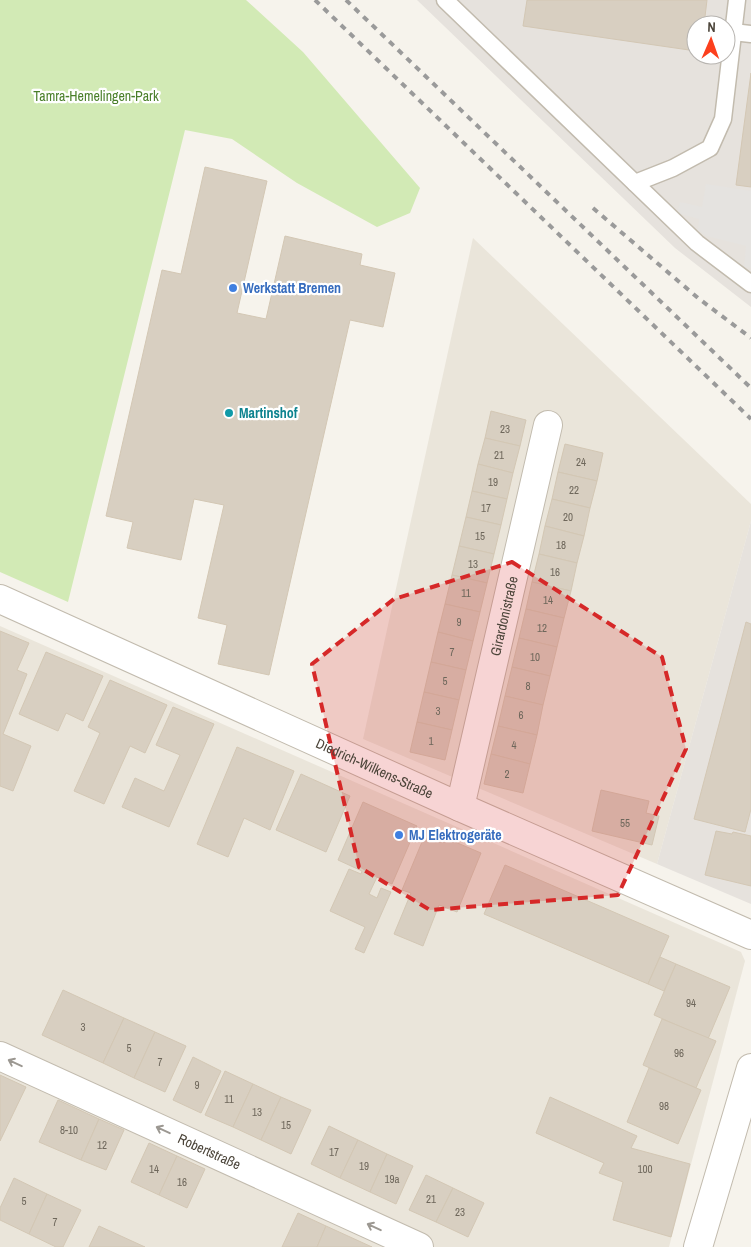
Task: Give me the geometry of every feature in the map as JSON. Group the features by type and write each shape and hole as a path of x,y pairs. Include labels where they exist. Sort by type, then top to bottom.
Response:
{"street":[{"name":"Girardonistraße","path":"460,807 548,425"},
{"name":"Diedrich-Wilkens-Straße","path":"0,599 460,807 751,935"},
{"name":"Robertstraße","path":"0,1056 419,1247"},
{"path":"698,1247 751,1068"}],"lane":[{"path":"445,0 697,243 751,284"},
{"path":"735,15 737,0"},
{"path":"736,32 751,34"},
{"path":"635,183 673,168 710,148 722,119 729,65"}],"highlighted area":[{"path":"512,562 662,657 686,749 618,895 430,910 359,867 312,664 394,599"}],"shaded area":[{"path":"417,0 751,0 751,307 675,248"},
{"path":"706,184 751,191 751,268 744,267 746,246 706,236 698,230 699,219 677,213 680,202 702,207"},
{"path":"473,238 751,504 751,521 657,864 363,739"},
{"path":"751,521 751,904 657,864"},
{"path":"0,626 741,952 745,961 669,1247 0,1247"}],"green space":[{"name":"Tamra-Hemelingen-Park","path":"0,0 246,0 303,52 420,188 410,213 377,227 297,183 232,139 185,130 68,602 0,572"}],"building":[{"path":"527,0 707,0 705,15 686,15 686,50 523,26"},
{"path":"751,73 751,187 736,185"},
{"name":"Martinshof","path":"205,167 267,181 237,313 266,319 285,236 362,254 360,265 395,273 383,327 350,320 269,675 218,664 227,625 198,618 224,505 194,499 181,560 127,548 133,522 106,516 162,270 181,274"},
{"path":"491,411 526,420 520,446 485,438"},
{"path":"485,438 520,446 513,473 478,464"},
{"path":"565,444 603,453 597,481 558,472"},
{"path":"478,464 513,473 507,499 472,491"},
{"path":"558,472 597,481 590,508 552,499"},
{"path":"472,491 507,499 501,525 466,517"},
{"path":"552,499 590,508 584,536 545,526"},
{"path":"466,517 501,525 494,554 459,546"},
{"path":"545,526 584,536 577,563 539,554"},
{"path":"459,546 494,554 487,583 452,575"},
{"path":"539,554 577,563 571,591 532,582"},
{"path":"452,575 487,583 480,612 445,604"},
{"path":"532,582 571,591 564,618 526,609"},
{"path":"445,604 480,612 473,641 438,632"},
{"path":"526,609 564,618 557,647 519,638"},
{"path":"746,622 751,624 751,809 745,832 694,819"},
{"path":"0,631 29,643 17,670 27,674 3,734 31,746 13,791 0,786"},
{"path":"438,632 473,641 466,670 431,662"},
{"path":"519,638 557,647 550,676 512,667"},
{"path":"46,652 103,676 83,721 66,713 58,731 19,714"},
{"path":"431,662 466,670 459,700 424,692"},
{"path":"512,667 550,676 543,705 505,696"},
{"path":"110,680 167,705 145,753 130,746 104,804 74,791 100,733 88,727"},
{"path":"424,692 459,700 452,730 417,722"},
{"path":"505,696 543,705 537,735 498,726"},
{"path":"173,707 214,724 169,827 122,807 135,778 164,791 180,755 156,745"},
{"path":"417,722 452,730 445,760 410,752"},
{"path":"498,726 537,735 530,764 491,754"},
{"path":"237,747 294,771 270,830 244,818 228,857 197,844"},
{"path":"491,754 530,764 523,793 484,784"},
{"path":"301,774 350,796 326,852 276,830"},
{"path":"601,790 649,801 646,813 659,816 652,845 592,831"},
{"path":"363,802 417,826 392,884 377,877 369,894 377,898 381,888 391,892 364,953 355,949 365,927 330,911 349,869 361,874 362,871 338,860"},
{"path":"427,830 481,853 457,912 439,905 423,946 394,934 411,893 402,890"},
{"path":"716,831 751,836 751,886 705,875"},
{"path":"505,865 669,936 648,984 484,914"},
{"path":"660,957 676,964 664,991 648,984"},
{"path":"676,964 730,987 708,1039 654,1015"},
{"path":"63,990 124,1018 103,1063 42,1035"},
{"path":"124,1018 155,1032 134,1078 103,1063"},
{"path":"662,1019 716,1041 696,1088 643,1065"},
{"path":"155,1032 186,1046 165,1092 134,1078"},
{"path":"193,1057 221,1071 201,1113 173,1100"},
{"path":"649,1068 701,1090 678,1144 627,1122"},
{"path":"225,1071 253,1084 233,1127 205,1115"},
{"path":"0,1075 26,1087 0,1141"},
{"path":"253,1084 281,1097 261,1140 233,1127"},
{"path":"281,1097 311,1110 291,1154 261,1140"},
{"path":"550,1097 637,1136 631,1148 690,1164 671,1237 613,1220 623,1182 599,1173 604,1163 536,1133"},
{"path":"58,1100 99,1119 81,1160 39,1142"},
{"path":"99,1119 124,1130 106,1170 81,1160"},
{"path":"329,1126 358,1140 340,1178 311,1164"},
{"path":"358,1140 387,1154 370,1192 340,1178"},
{"path":"149,1143 177,1156 159,1195 131,1182"},
{"path":"387,1154 413,1166 396,1204 370,1192"},
{"path":"177,1156 205,1169 187,1208 159,1195"},
{"path":"426,1175 453,1188 436,1222 409,1210"},
{"path":"14,1178 47,1194 29,1234 0,1220 0,1208"},
{"path":"453,1188 484,1203 468,1237 436,1222"},
{"path":"47,1194 81,1210 63,1247 56,1247 29,1234"},
{"path":"298,1213 326,1226 317,1247 282,1247"},
{"path":"99,1226 145,1247 89,1247"},
{"path":"326,1226 372,1247 317,1247"}],"railway":[{"path":"315,0 751,419"},
{"path":"346,0 751,388"},
{"path":"593,208 698,298 751,338"}],"place":[{"name":"Werkstatt Bremen","path":"233,288"},
{"name":"Martinshof","path":"229,413"},
{"name":"MJ Elektrogeräte","path":"399,835"}]}
